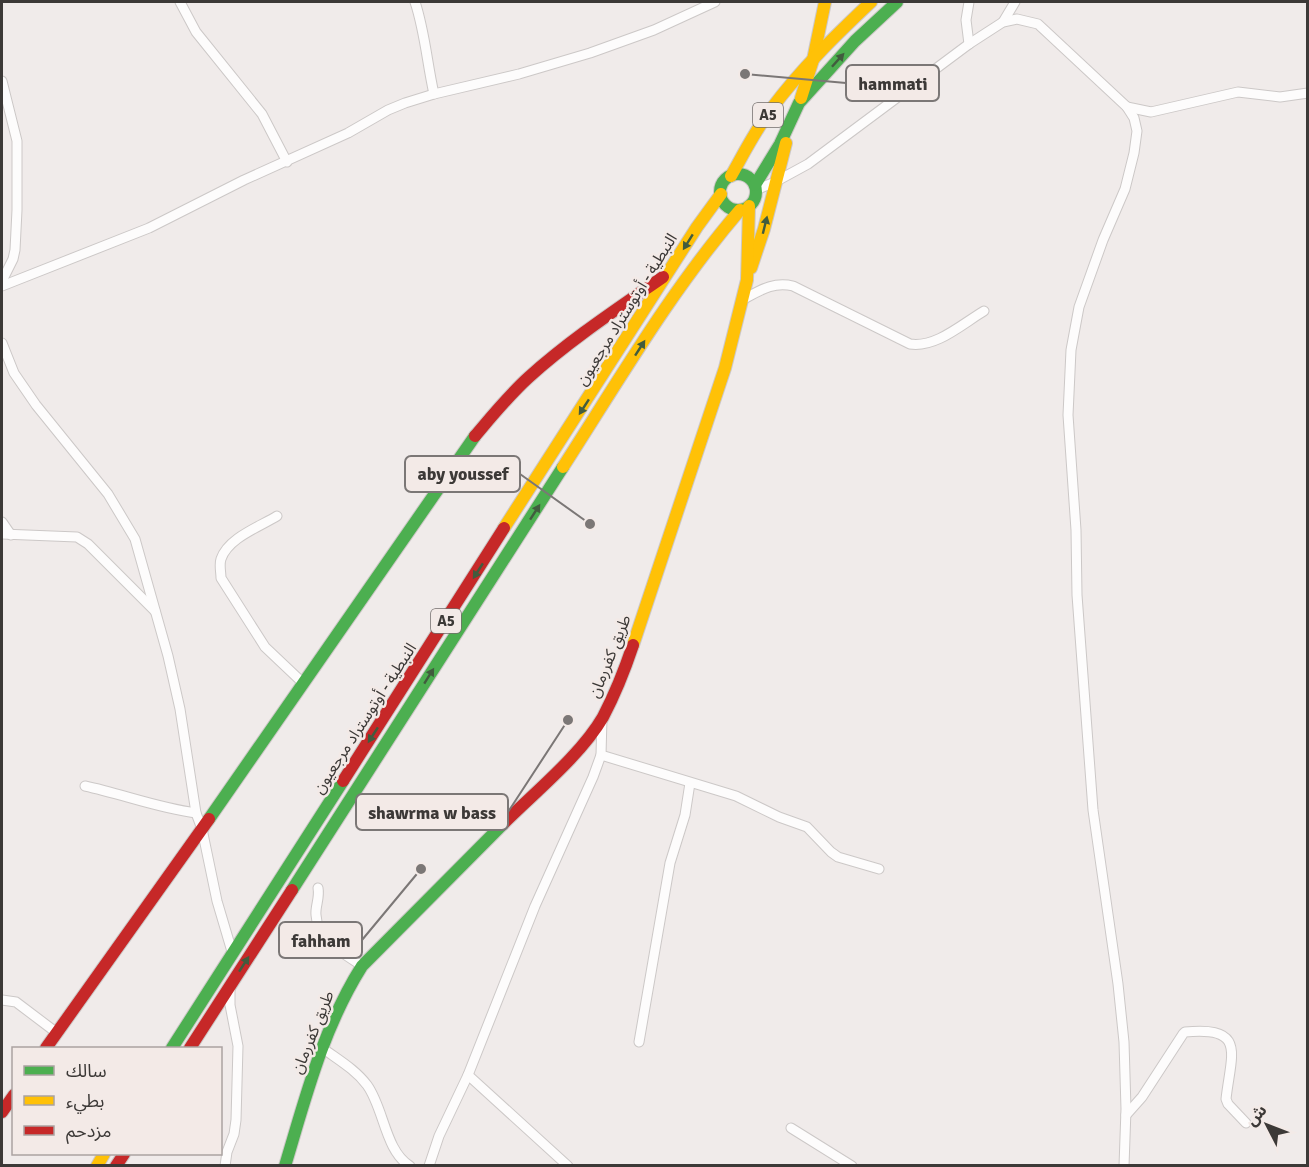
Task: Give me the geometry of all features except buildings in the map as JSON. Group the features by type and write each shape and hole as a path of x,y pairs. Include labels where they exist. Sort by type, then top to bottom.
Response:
{"main road":[{"path":"799,103 813,60 825,2"},
{"name":"A5","path":"721,194 723,183 731,176 760,126 790,86 871,2"},
{"name":"A5","path":"744,208 753,201 755,188 792,121 799,103 855,41 897,2"},
{"path":"747,280 764,229 792,121"},
{"path":"731,176 736,174 747,177 755,188"},
{"path":"721,194 725,204 729,207 744,208"},
{"name":"النبطية - أوتوستراد مرجعيون","path":"173,1047 721,194"},
{"name":"النبطية - أوتوستراد مرجعيون","path":"191,1047 656,324 705,251 744,208"},
{"name":"طريق كفررمان","path":"285,1166 321,1047 347,990 362,966 578,750 602,718 625,669 725,368 747,280 744,208"},
{"path":"47,1047 202,829 471,441 513,393 567,346 669,272"},
{"path":"2,1112 12,1098"}],"street":[{"path":"180,2 195,32 262,114 287,162"},
{"path":"415,2 424,32 426,58 434,94"},
{"path":"2,286 149,228 244,180 348,133 388,110 434,94 519,74 590,53 654,30 714,2"},
{"path":"969,2 966,20 969,44"},
{"path":"1003,22 1015,2"},
{"path":"755,188 775,182 808,164 969,44 1003,22 1017,19 1038,24 1127,108 1134,118 1137,131 1125,189 1103,240 1079,307 1071,350 1068,394 1076,530 1077,595 1090,781 1122,1011 1126,1115 1124,1166"},
{"path":"2,81 17,141 18,172 15,249 13,259 2,281"},
{"path":"1127,108 1151,112 1239,92 1270,97 1289,97 1308,93"},
{"path":"742,300 764,288 784,284 793,286 910,344 920,346 932,343 984,311"},
{"path":"2,343 14,373 36,405 119,510 135,539 180,709 196,813 202,829 217,901 232,955"},
{"path":"277,516 245,535 225,551 220,565 221,578 265,646 303,683"},
{"path":"2,522 6,534 77,537 88,544 156,612"},
{"path":"429,1166 439,1137 468,1075 519,944 601,755 602,718"},
{"path":"601,755 736,796 779,817 807,827 838,857 879,869"},
{"path":"639,1042 668,874 685,815 690,783"},
{"path":"85,786 122,794 171,810 196,813"},
{"path":"318,888 320,897 315,914 321,932 336,947 362,966"},
{"path":"225,1166 236,1120 237,1046 230,1005 230,986"},
{"path":"2,1000 16,1002 57,1033"},
{"path":"1126,1115 1142,1097 1183,1034 1204,1031 1222,1034 1228,1038 1231,1059 1226,1099 1246,1123"},
{"path":"321,1047 354,1071 367,1085 375,1098 394,1149 410,1166"},
{"path":"468,1075 568,1166"},
{"path":"791,1128 852,1166"}],"traffic: fast":[{"path":"755,185 780,144 799,103 855,41 897,2"},
{"path":"738,174 750,180 756,192 750,204 738,210 726,204 720,192 726,180 738,174"},
{"path":"209,819 475,436"},
{"path":"292,890 563,467"},
{"path":"173,1047 343,781"},
{"path":"285,1166 308,1088 326,1038 362,966 503,824"}],"traffic: slow":[{"path":"801,98 813,60 825,2"},
{"path":"731,176 750,141 783,94 819,53 871,2"},
{"path":"751,268 764,229 786,143"},
{"path":"504,528 697,227 721,194"},
{"path":"633,645 725,368 747,280 749,206"},
{"path":"563,467 669,303 740,210"},
{"path":"97,1166 103,1155"}],"traffic: jam":[{"path":"475,436 515,391 545,363 594,325 663,277"},
{"path":"343,781 504,528"},
{"path":"503,824 570,759 594,731 612,699 633,645"},
{"path":"47,1047 209,819"},
{"path":"191,1047 292,890"},
{"path":"2,1112 12,1098"},
{"path":"116,1166 123,1155"}],"place":[{"name":"hammati","path":"745,74"},
{"name":"aby youssef","path":"590,524"},
{"name":"shawrma w bass","path":"568,720"},
{"name":"fahham","path":"421,869"}]}
